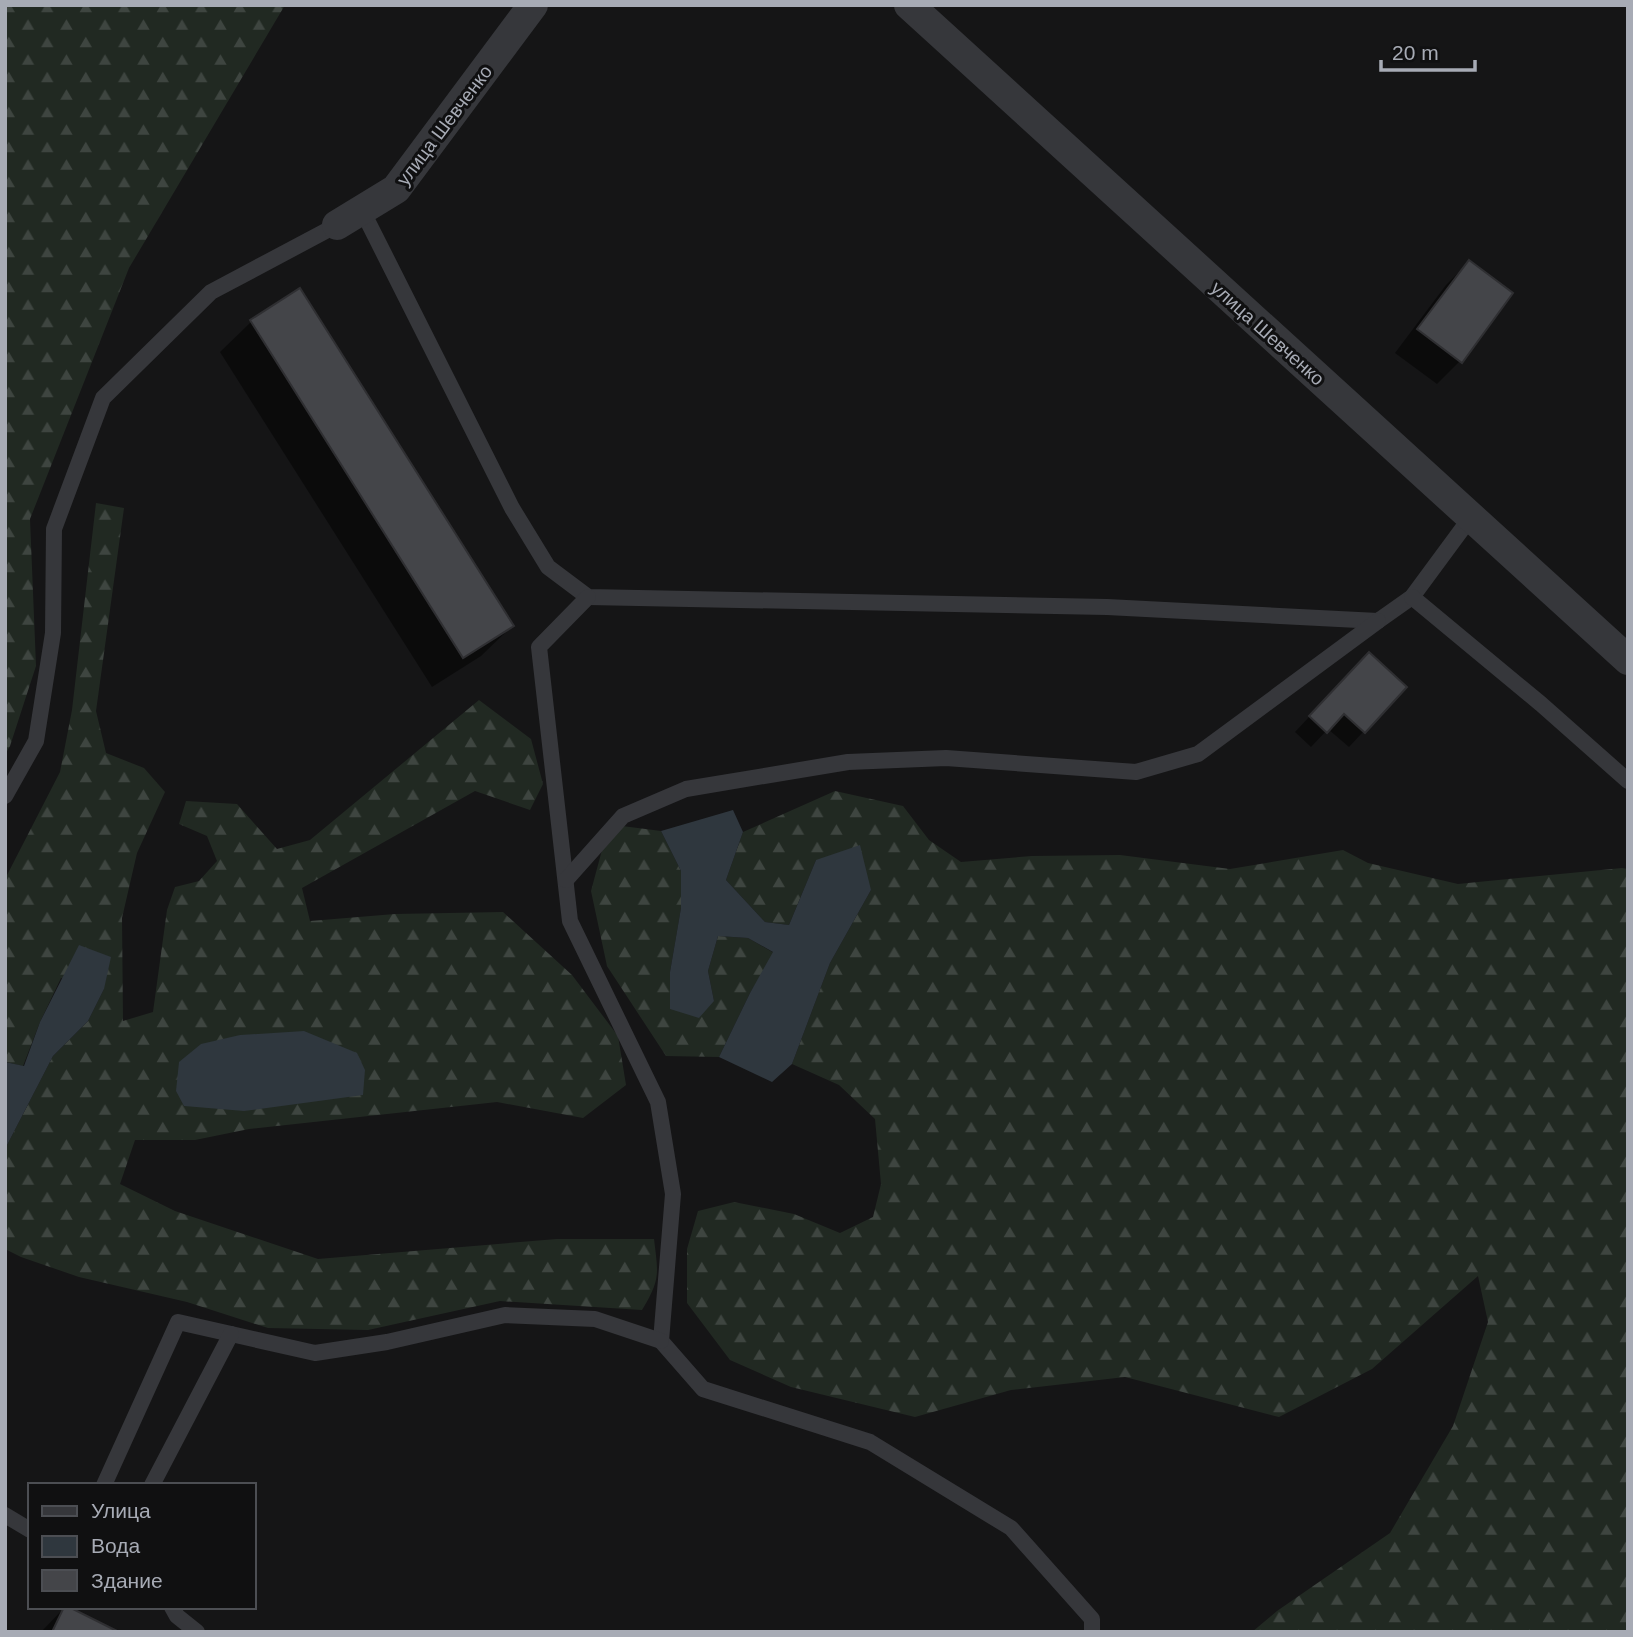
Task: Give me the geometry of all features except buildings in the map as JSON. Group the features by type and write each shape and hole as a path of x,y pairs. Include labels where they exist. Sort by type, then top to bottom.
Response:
{"street":[{"name":"улица Шевченко","path":"337,225 396,189 533,5"},
{"name":"улица Шевченко","path":"909,5 1628,660"}],"lane":[{"path":"362,210 512,508 548,567 588,597 1107,607 1378,621"},
{"path":"5,796 36,741 53,633 54,529 103,398 211,292 337,225"},
{"path":"566,880 623,816 686,789 848,762 946,758 1136,772 1198,754 1412,597 1471,517"},
{"path":"588,597 539,647 570,921 658,1102 673,1194 661,1341"},
{"path":"1412,597 1541,704 1628,781"},
{"path":"105,1483 178,1322 315,1353 387,1342 505,1315 595,1319 661,1341 704,1389 870,1442 1011,1528 1092,1619 1092,1632"},
{"path":"153,1483 231,1334"},
{"path":"5,1515 28,1529"},
{"path":"173,1609 177,1616 198,1632"}],"green space":[{"path":"5,5 285,5 129,268 30,519 36,666 5,755"},
{"path":"96,503 124,508 96,711 106,753 144,768 165,792 137,853 122,918 123,1021 153,1012 167,910 175,887 199,881 217,861 207,836 179,824 186,801 237,804 277,849 310,840 479,700 531,739 543,784 530,810 475,791 302,888 310,921 395,914 503,912 572,975 618,1036 626,1085 583,1118 497,1102 249,1129 195,1140 135,1140 120,1184 175,1211 318,1259 557,1239 654,1239 657,1276 642,1310 500,1301 368,1330 268,1328 187,1302 79,1277 5,1249 5,1149 53,1056 88,1021 104,989 61,978 23,1066 5,1062 5,879 60,772 72,710"},
{"path":"835,791 903,806 929,840 961,862 1032,856 1120,855 1230,869 1343,850 1368,863 1458,884 1628,869 1628,1632 1252,1632 1277,1611 1390,1533 1453,1426 1488,1322 1478,1276 1372,1369 1279,1417 1125,1377 1011,1390 915,1417 791,1387 730,1360 687,1303 687,1249 698,1211 734,1202 794,1214 840,1233 873,1217 881,1184 875,1119 839,1085 792,1064 830,963 871,890 816,860 789,925 765,922 726,880 743,832"},
{"path":"622,826 661,831 681,871 681,908 670,972 670,1009 714,1001 708,971 718,936 748,938 774,953 750,993 719,1057 666,1056 607,966 591,891 602,850"}],"water":[{"path":"733,810 743,832 726,880 765,922 789,925 816,860 860,845 871,890 830,963 792,1064 772,1082 719,1057 773,952 748,938 718,936 708,971 714,1001 699,1018 670,1009 670,972 681,908 681,871 661,831"},
{"path":"79,945 111,957 104,989 88,1021 53,1056 5,1149 5,1062 24,1066 40,1022"},
{"path":"304,1031 357,1053 365,1070 363,1095 244,1111 184,1106 176,1091 179,1062 201,1044 240,1035"}]}
